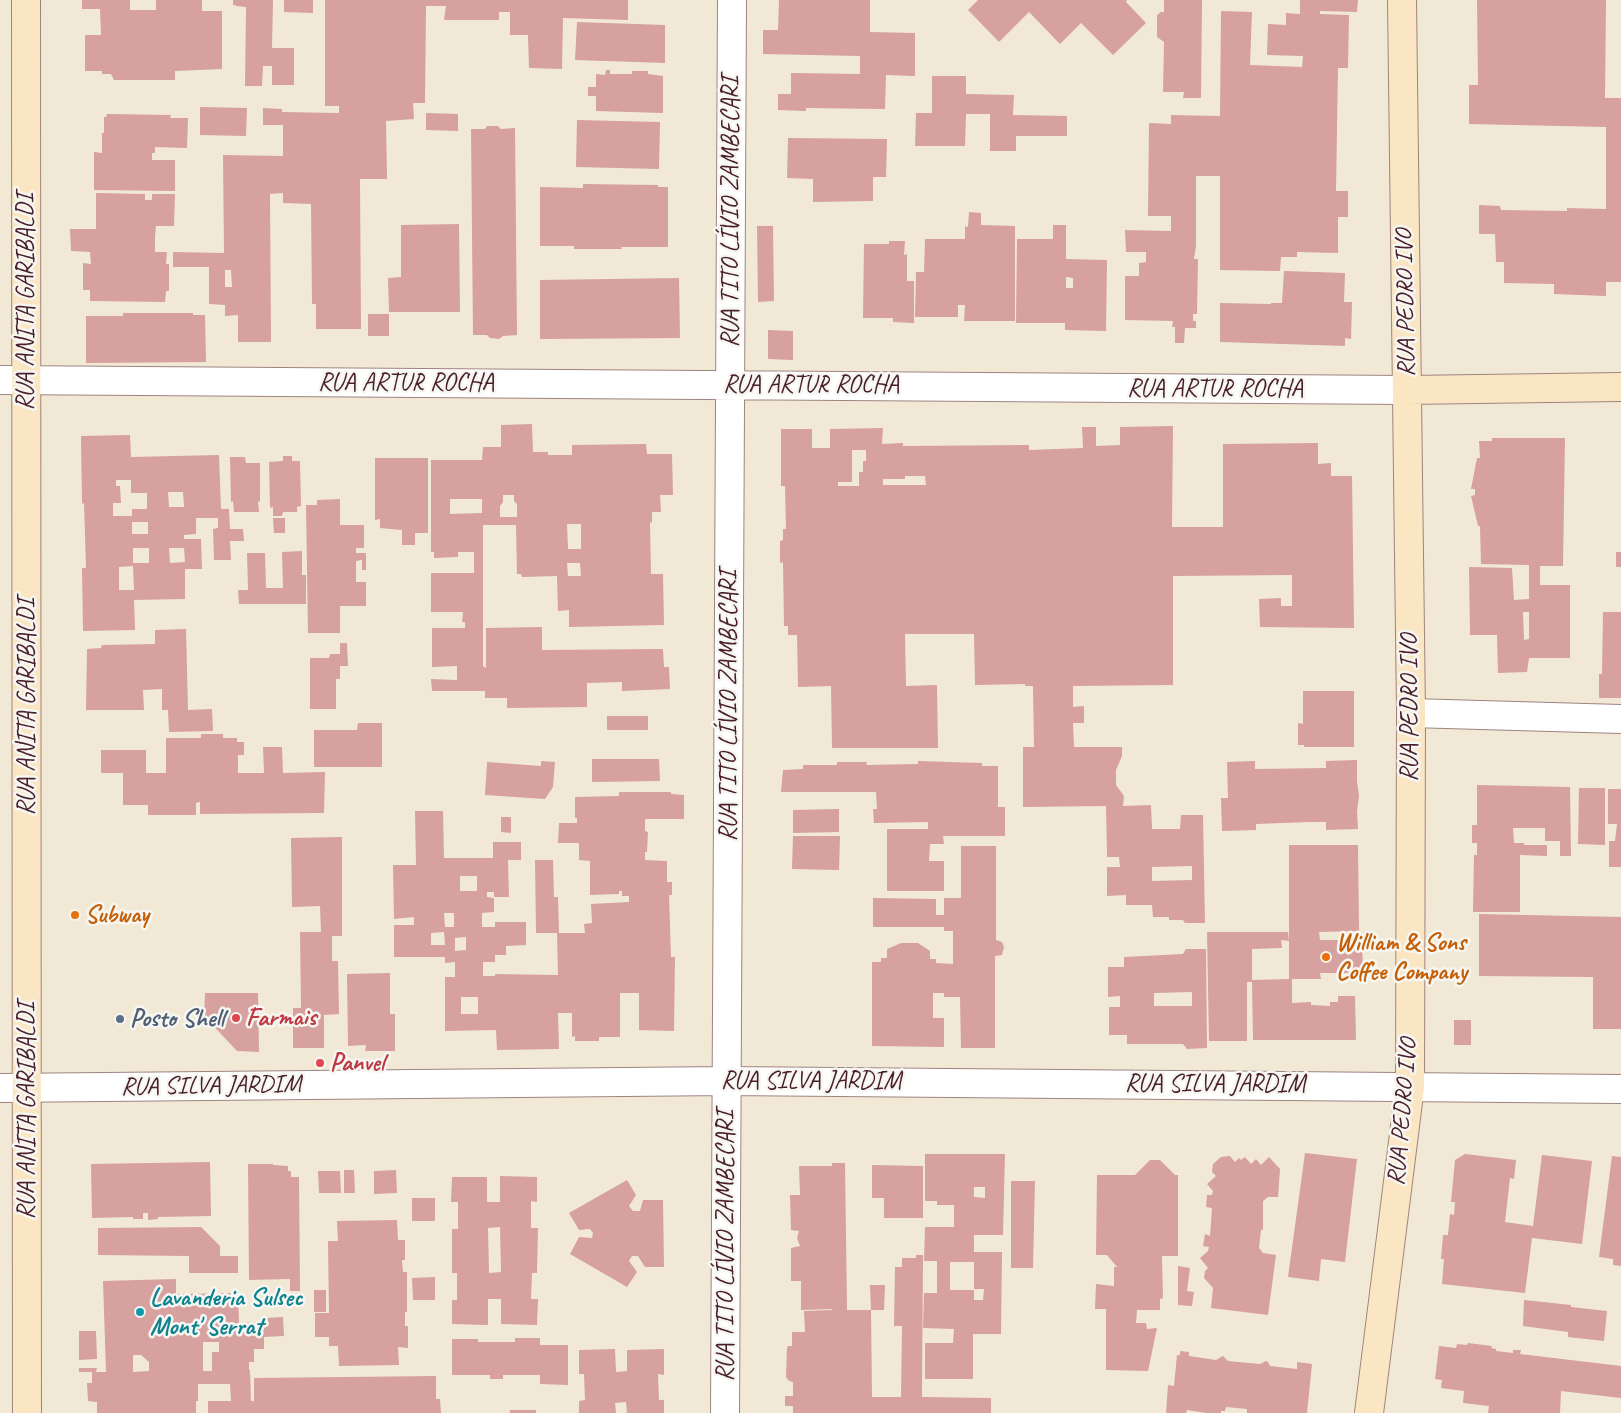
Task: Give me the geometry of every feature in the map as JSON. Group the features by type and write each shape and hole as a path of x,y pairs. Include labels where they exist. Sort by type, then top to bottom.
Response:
{"street":[{"name":"RUA ANITA GARIBALDI","path":"26,0 13,380 27,1088 27,1413"},
{"name":"RUA TITO LÍVIO ZAMBECARI","path":"725,1413 732,0"},
{"name":"RUA PEDRO IVO","path":"1369,1413 1410,1086 1411,713 1402,0"},
{"name":"RUA ARTUR ROCHA","path":"13,380 1407,390 1621,387"},
{"path":"1411,713 1621,719"},
{"name":"RUA SILVA JARDIM","path":"0,1088 727,1081 1621,1089"}],"building":[{"path":"82,0 130,0 130,10 156,10 156,0 202,0 202,11 222,11 222,69 175,71 175,80 114,80 111,74 102,74 102,71 85,71 85,35 101,35 100,9 82,9"},
{"path":"233,0 273,0 272,48 294,48 294,85 272,85 272,66 263,66 262,86 245,86 246,7 233,5"},
{"path":"284,0 313,0 313,13 284,12"},
{"path":"325,0 628,0 628,20 563,18 562,69 529,68 528,35 510,35 510,12 499,12 499,20 444,20 446,6 426,6 425,103 413,103 414,119 386,121 387,179 360,179 361,329 316,329 316,304 312,304 311,204 283,203 283,193 270,194 271,342 238,342 238,315 225,316 225,305 209,304 209,267 173,267 173,252 224,253 223,155 283,156 283,125 263,125 263,108 282,109 282,112 339,113 339,106 325,106","holes":["225,270 231,270 232,287 225,287"]},
{"path":"779,0 870,0 870,32 915,33 915,76 886,75 885,109 806,108 806,111 778,110 778,94 791,94 791,73 860,74 860,56 763,54 763,30 778,30"},
{"path":"978,0 1127,0 1126,2 1146,23 1113,55 1081,23 1060,44 1029,12 999,42 968,10"},
{"path":"1164,0 1202,0 1201,98 1183,98 1184,92 1163,92 1164,42 1157,37 1157,15 1164,12"},
{"path":"1300,0 1358,0 1357,12 1320,11 1320,14 1349,15 1348,68 1338,68 1336,191 1348,191 1348,217 1338,217 1338,253 1297,252 1297,257 1281,257 1280,271 1220,270 1220,176 1196,176 1196,246 1194,259 1198,259 1197,314 1193,314 1193,321 1196,321 1196,328 1185,328 1184,343 1175,343 1175,327 1172,327 1173,321 1125,320 1125,276 1139,276 1139,263 1146,262 1146,252 1126,252 1125,230 1171,231 1171,216 1148,216 1149,123 1171,124 1171,115 1220,116 1221,11 1252,12 1250,65 1302,67 1303,56 1267,55 1268,24 1286,25 1286,13 1300,14"},
{"path":"1477,0 1606,0 1605,98 1621,98 1621,282 1606,282 1606,296 1554,294 1554,284 1504,283 1504,262 1496,262 1495,234 1479,234 1479,205 1500,206 1501,210 1567,211 1567,208 1606,209 1606,127 1469,124 1469,85 1478,85"},
{"path":"577,22 665,25 665,63 575,60"},
{"path":"606,70 610,70 610,74 632,74 632,71 648,71 648,74 663,76 663,113 596,111 596,96 588,96 588,87 596,87 596,74 605,75"},
{"path":"932,76 966,76 966,94 1014,95 1013,115 1067,116 1067,136 1016,136 1016,151 990,151 990,114 966,114 965,146 915,146 916,113 932,113"},
{"path":"200,107 247,108 246,136 200,135"},
{"path":"426,113 458,114 458,131 426,130"},
{"path":"107,114 171,115 170,118 188,118 187,148 155,147 155,153 152,153 152,160 175,160 175,191 94,190 94,152 102,153 104,117"},
{"path":"577,120 660,122 659,169 576,167"},
{"path":"487,126 498,126 501,129 515,128 517,335 503,336 499,339 490,338 487,335 473,335 471,129 485,129"},
{"path":"788,138 887,139 886,177 873,177 873,201 813,202 813,179 787,178"},
{"path":"583,184 658,185 658,187 668,187 668,247 574,249 574,246 540,246 540,187 583,188"},
{"path":"96,193 145,194 145,200 152,200 152,194 175,194 174,226 156,226 155,252 167,252 166,264 169,264 169,291 166,291 165,302 90,301 90,290 83,290 83,263 91,264 90,252 71,251 70,229 96,229"},
{"path":"969,212 981,213 981,225 1015,226 1015,321 964,321 965,305 958,305 958,317 915,317 916,272 924,272 925,239 965,239 965,226 968,227"},
{"path":"459,224 460,312 389,312 388,278 401,277 401,225"},
{"path":"1053,225 1066,225 1066,259 1107,260 1106,331 1065,330 1065,323 1016,323 1017,239 1053,239","holes":["1066,277 1073,278 1073,288 1066,288"]},
{"path":"757,226 773,226 774,301 758,302"},
{"path":"889,241 905,241 904,255 907,254 907,281 914,281 914,323 893,322 893,318 863,318 864,244 889,244"},
{"path":"1284,271 1345,273 1344,302 1352,302 1351,339 1345,338 1345,346 1220,342 1220,303 1282,303"},
{"path":"679,278 680,338 540,339 540,280"},
{"path":"123,313 193,313 193,315 205,315 206,362 86,363 86,316 123,316"},
{"path":"368,314 389,314 389,336 368,336"},
{"path":"768,330 793,331 793,360 768,359"},
{"path":"532,424 533,452 548,452 548,455 572,455 572,445 646,444 647,454 672,454 673,495 660,495 661,512 652,512 652,523 650,522 651,574 663,574 664,625 569,627 569,610 558,611 557,576 522,577 521,574 517,574 516,525 483,525 483,666 486,668 486,628 542,627 542,650 663,649 664,667 669,667 670,689 622,691 622,682 587,683 587,707 507,708 507,698 485,698 485,691 432,691 431,679 457,680 457,666 432,667 432,628 465,628 465,622 462,622 463,612 431,612 431,573 474,573 474,552 458,552 458,557 434,558 434,552 431,552 431,460 482,460 483,447 501,447 501,425","holes":["503,495 514,495 514,501 517,504 517,517 500,517 500,506 503,502","450,499 482,499 482,513 450,514","567,524 581,524 581,549 568,549","567,563 580,563 581,576 568,576"]},
{"path":"1173,426 1172,527 1223,527 1223,444 1318,443 1318,464 1331,463 1331,476 1352,476 1354,628 1260,627 1259,599 1281,598 1281,606 1292,606 1292,575 1173,576 1173,685 1073,686 1073,707 1084,706 1084,723 1073,723 1074,747 1122,747 1122,756 1116,770 1116,785 1124,796 1123,806 1151,805 1152,829 1180,829 1181,815 1203,815 1205,923 1185,923 1183,920 1169,920 1169,917 1153,917 1152,905 1126,905 1126,895 1107,896 1107,867 1120,867 1119,857 1107,857 1106,806 1023,807 1023,747 1034,747 1033,686 1025,686 1025,684 975,685 974,634 905,634 906,686 937,685 938,748 832,748 831,686 798,687 797,635 788,635 788,626 784,626 783,562 780,563 780,541 783,540 783,529 786,529 785,486 781,486 781,429 812,429 812,448 830,448 830,429 883,428 882,444 903,443 903,446 1029,445 1029,450 1083,448 1082,427 1096,427 1096,446 1120,445 1120,427","holes":["852,450 866,450 863,472 859,472 859,486 838,486 838,482 852,482","905,476 925,476 926,485 883,485 883,479 905,479","1192,866 1192,880 1152,881 1152,867"]},
{"path":"130,435 131,457 219,455 221,509 229,509 230,529 243,529 244,541 230,541 231,560 214,560 213,529 218,528 218,518 196,518 196,534 184,535 184,539 201,539 202,569 185,569 185,599 134,600 135,630 83,631 82,568 86,568 84,503 82,504 81,436","holes":["116,480 131,480 131,493 147,493 147,509 132,509 132,516 113,516 113,503 121,503 120,486 116,486","168,492 183,492 184,507 169,507","132,522 148,522 148,534 132,534","133,548 149,548 149,563 133,563","169,548 184,548 185,562 170,563","133,566 134,590 119,590 119,567"]},
{"path":"1492,438 1565,438 1563,566 1540,566 1540,585 1570,585 1570,658 1529,658 1527,672 1498,673 1497,635 1470,635 1469,567 1512,568 1514,600 1529,599 1529,565 1481,564 1480,526 1478,526 1471,496 1475,495 1475,489 1471,489 1477,458 1480,458 1479,441 1492,441","holes":["1523,612 1529,612 1529,639 1524,640"]},
{"path":"283,456 292,456 292,461 300,461 301,506 297,507 297,512 283,512 282,516 273,516 273,507 270,508 269,462 283,461"},
{"path":"230,457 245,457 246,463 260,463 259,512 234,512 233,501 231,502"},
{"path":"375,458 428,458 428,533 415,533 415,545 402,545 402,530 380,528 380,519 375,520"},
{"path":"340,499 340,525 364,525 364,548 356,548 356,553 366,553 366,570 362,570 362,560 356,561 356,582 366,582 366,606 340,606 340,633 308,633 306,505 317,505 317,500"},
{"path":"273,518 285,518 285,533 274,533"},
{"path":"302,551 302,575 306,575 306,604 239,604 238,590 248,590 247,553 265,553 266,588 283,588 282,552"},
{"path":"1616,552 1621,552 1621,567 1616,567"},
{"path":"1603,612 1621,612 1621,698 1599,698 1599,674 1602,674"},
{"path":"186,629 188,710 212,709 213,731 169,732 168,710 162,710 162,689 143,690 144,710 86,710 87,649 101,648 102,645 155,644 155,630"},
{"path":"340,643 347,643 348,666 340,666 340,679 336,679 336,709 310,709 310,658 329,658 330,654 340,654"},
{"path":"1303,691 1354,691 1354,747 1304,747 1304,745 1298,745 1298,723 1303,724"},
{"path":"607,716 648,716 648,730 607,730"},
{"path":"358,723 382,723 382,767 314,767 314,730 357,730"},
{"path":"201,734 223,734 223,738 237,738 237,742 244,742 244,755 238,755 238,773 264,773 263,747 282,747 283,773 325,772 324,813 200,814 200,802 196,803 196,815 148,815 148,805 123,805 123,773 101,773 101,750 146,750 146,773 166,773 166,738 201,738"},
{"path":"592,759 659,759 660,781 592,782"},
{"path":"1357,760 1358,829 1326,830 1326,822 1309,822 1256,824 1256,830 1222,831 1221,798 1228,798 1227,762 1255,761 1255,769 1326,768 1326,761"},
{"path":"541,761 555,762 553,787 545,799 485,795 487,762 541,766"},
{"path":"918,761 982,763 982,766 998,766 998,807 1005,807 1005,836 943,836 944,844 930,844 929,861 944,861 944,891 887,891 887,829 928,829 928,822 874,823 873,809 877,809 876,792 781,792 783,770 803,769 803,765 837,765 837,762 867,762 866,765 918,764"},
{"path":"1477,785 1570,787 1571,856 1560,856 1560,841 1545,841 1545,828 1513,828 1514,843 1547,845 1547,856 1520,855 1520,912 1473,912 1474,855 1477,855 1477,843 1472,843 1472,825 1477,825"},
{"path":"1579,788 1605,788 1605,845 1578,844"},
{"path":"1608,789 1621,789 1621,867 1609,867 1609,841 1615,841 1617,824 1608,824"},
{"path":"619,792 671,792 671,794 684,795 684,819 645,819 645,831 648,832 645,860 667,861 667,882 672,882 672,895 669,895 671,957 675,957 674,1031 639,1030 639,993 620,993 620,1037 599,1037 599,1041 575,1041 575,1036 572,1037 572,1013 558,1013 559,1049 497,1050 496,1030 445,1031 445,977 455,977 455,962 445,963 445,957 394,957 394,925 414,925 414,917 394,919 393,865 416,865 415,811 443,811 444,858 493,858 493,842 521,842 521,860 508,860 509,897 494,897 494,892 487,892 487,897 494,898 494,912 482,913 482,927 495,927 495,922 526,922 526,945 506,946 506,955 495,955 495,962 483,962 483,976 495,976 495,974 558,975 557,933 536,933 535,860 553,860 554,897 558,897 559,933 585,933 584,924 592,923 591,904 629,902 629,896 622,896 622,891 619,891 619,894 590,895 590,861 579,860 579,843 558,843 559,823 577,823 577,818 575,818 575,797 619,796","holes":["460,876 477,876 477,891 460,891","444,913 454,913 454,927 445,927","444,932 445,945 431,945 431,933","466,937 466,950 455,951 455,938","461,997 478,997 478,1014 461,1014"]},
{"path":"839,809 839,832 793,833 793,810"},
{"path":"501,817 511,817 511,833 501,832"},
{"path":"793,836 840,836 839,870 792,869"},
{"path":"342,837 342,936 332,936 332,961 338,961 339,1014 324,1015 324,1048 293,1048 293,1008 301,1008 300,932 321,932 320,906 292,907 291,838"},
{"path":"1289,845 1358,845 1359,931 1319,932 1320,940 1362,940 1363,973 1320,973 1321,979 1292,979 1292,1003 1311,1002 1311,1005 1330,1006 1330,1002 1338,1002 1338,996 1355,996 1356,1040 1253,1040 1252,982 1247,982 1247,1041 1209,1041 1207,932 1288,932 1289,941","holes":["1281,940 1289,941 1289,979 1252,980 1252,949 1282,948"]},
{"path":"961,846 996,846 996,940 1002,942 1004,947 1002,955 995,956 995,1048 961,1048 960,997 944,997 944,993 933,993 933,1018 944,1018 944,1047 872,1046 872,962 881,962 881,958 887,958 887,949 901,943 918,943 930,951 930,959 936,959 936,963 953,964 953,931 944,931 944,927 873,927 873,898 936,899 936,915 944,915 944,898 961,898"},
{"path":"1479,914 1621,917 1621,1029 1593,1029 1593,977 1479,976"},
{"path":"1186,949 1206,949 1207,1048 1187,1049 1183,1044 1127,1044 1127,1035 1109,1035 1109,1007 1120,1007 1120,996 1108,997 1108,967 1124,967 1124,957 1183,954","holes":["1192,992 1192,1006 1154,1006 1154,993"]},
{"path":"390,973 390,1014 395,1014 395,1051 365,1051 366,1045 348,1046 347,974"},
{"path":"205,993 258,993 259,1052 237,1051 204,1016"},
{"path":"1454,1020 1471,1020 1471,1045 1454,1045"},
{"path":"1305,1153 1357,1159 1345,1262 1321,1259 1319,1281 1288,1277"},
{"path":"925,1154 1005,1154 1003,1235 974,1235 974,1252 1002,1252 1001,1334 973,1334 973,1379 925,1379 925,1343 953,1343 954,1329 923,1328 924,1293 937,1293 937,1261 924,1261 925,1227 954,1227 954,1205 937,1205 937,1201 925,1201","holes":["974,1187 985,1187 985,1198 974,1197","950,1262 974,1262 974,1289 984,1289 983,1300 974,1300 974,1290 950,1290"]},
{"path":"1465,1154 1516,1160 1514,1179 1510,1178 1505,1222 1533,1226 1542,1155 1592,1161 1582,1244 1532,1238 1525,1293 1442,1284 1444,1259 1441,1259 1443,1235 1448,1235 1450,1214 1454,1215 1455,1202 1451,1202 1455,1160"},
{"path":"1230,1156 1235,1162 1239,1158 1241,1160 1245,1157 1251,1164 1256,1159 1261,1165 1269,1157 1280,1169 1278,1197 1268,1197 1263,1201 1263,1230 1261,1230 1259,1248 1263,1253 1276,1255 1268,1315 1211,1308 1213,1288 1204,1278 1205,1271 1208,1268 1200,1258 1208,1251 1209,1247 1203,1246 1205,1234 1210,1236 1212,1208 1206,1207 1207,1195 1212,1195 1213,1191 1207,1184 1216,1176 1212,1172 1213,1164 1221,1157"},
{"path":"1612,1156 1621,1157 1621,1266 1613,1265 1613,1259 1599,1257"},
{"path":"1150,1160 1160,1160 1175,1175 1178,1175 1178,1256 1162,1256 1163,1298 1160,1299 1160,1310 1137,1310 1136,1323 1146,1323 1147,1329 1157,1328 1148,1371 1106,1370 1106,1309 1095,1309 1096,1284 1114,1286 1114,1267 1117,1267 1107,1255 1096,1255 1097,1175 1135,1175"},
{"path":"210,1162 211,1216 158,1217 158,1219 148,1220 148,1213 143,1213 143,1219 133,1219 133,1217 92,1218 91,1164"},
{"path":"832,1163 845,1163 847,1310 871,1310 872,1397 901,1397 902,1326 894,1326 895,1267 902,1267 902,1258 916,1258 916,1255 923,1255 922,1397 991,1398 991,1413 793,1413 793,1406 785,1406 785,1396 793,1396 793,1382 789,1381 786,1377 787,1348 792,1346 792,1332 805,1332 804,1311 832,1310 801,1310 801,1281 791,1281 791,1248 800,1246 797,1238 799,1231 791,1230 790,1195 800,1195 799,1166 832,1166"},
{"path":"248,1164 288,1166 288,1171 291,1171 291,1177 299,1177 300,1291 290,1291 290,1279 249,1280"},
{"path":"872,1165 923,1166 923,1218 884,1218 884,1198 872,1198"},
{"path":"344,1170 354,1170 355,1193 344,1193"},
{"path":"396,1170 397,1193 374,1194 374,1171"},
{"path":"318,1171 340,1171 341,1193 319,1193"},
{"path":"500,1176 537,1177 537,1202 531,1201 531,1228 538,1228 537,1273 532,1273 531,1299 538,1299 537,1325 501,1324 501,1299 488,1299 488,1325 452,1324 452,1300 457,1300 457,1273 452,1273 452,1229 458,1229 458,1202 451,1202 452,1177 487,1177 487,1202 500,1202","holes":["500,1227 501,1272 489,1273 488,1228"]},
{"path":"627,1180 636,1195 629,1206 633,1211 640,1211 643,1200 663,1200 664,1267 645,1267 638,1256 632,1256 629,1261 637,1272 627,1287 570,1254 579,1237 592,1238 593,1233 590,1229 579,1230 569,1213"},
{"path":"1011,1181 1035,1181 1033,1268 1011,1268"},
{"path":"412,1198 435,1198 435,1221 412,1221"},
{"path":"397,1220 398,1240 405,1240 405,1260 402,1260 403,1272 407,1272 405,1326 408,1326 408,1348 398,1347 399,1365 339,1366 338,1346 329,1346 329,1337 315,1337 315,1313 329,1313 328,1241 338,1241 337,1221"},
{"path":"201,1227 220,1246 220,1256 238,1256 238,1273 189,1273 189,1256 98,1255 98,1228"},
{"path":"1178,1266 1190,1268 1187,1291 1194,1292 1192,1306 1178,1305"},
{"path":"435,1277 435,1300 413,1300 412,1278"},
{"path":"176,1279 176,1294 238,1293 239,1323 264,1322 264,1318 283,1317 284,1336 264,1337 264,1349 254,1349 254,1362 249,1362 251,1401 254,1401 254,1378 436,1376 436,1399 440,1399 441,1413 208,1413 208,1401 231,1401 230,1384 198,1384 196,1413 97,1413 97,1402 88,1401 87,1383 92,1383 92,1372 79,1372 79,1368 97,1368 96,1372 106,1372 103,1281","holes":["203,1342 219,1342 219,1352 212,1352 212,1371 203,1371","133,1355 141,1355 149,1362 149,1371 133,1372"]},
{"path":"870,1285 885,1285 884,1310 871,1310"},
{"path":"314,1290 326,1290 326,1312 314,1312"},
{"path":"1524,1300 1607,1311 1604,1341 1568,1337 1568,1332 1523,1326"},
{"path":"79,1331 96,1331 97,1359 79,1360"},
{"path":"515,1338 540,1338 540,1345 568,1345 568,1385 540,1384 540,1375 503,1375 503,1379 490,1379 490,1375 452,1375 452,1339 478,1339 478,1342 515,1342"},
{"path":"1468,1343 1492,1346 1491,1348 1496,1349 1496,1351 1513,1353 1513,1350 1521,1350 1520,1354 1621,1366 1621,1398 1561,1391 1560,1413 1488,1413 1489,1406 1463,1403 1464,1391 1441,1388 1442,1380 1435,1379 1439,1346 1456,1348 1457,1344 1467,1345"},
{"path":"615,1349 616,1372 627,1371 627,1350 664,1349 664,1375 658,1374 659,1400 664,1400 664,1413 627,1413 626,1402 615,1403 616,1413 579,1413 579,1401 585,1400 584,1374 579,1374 579,1350"},
{"path":"1180,1351 1189,1352 1189,1356 1216,1360 1223,1356 1228,1361 1260,1364 1266,1361 1270,1366 1297,1369 1297,1362 1312,1364 1307,1413 1247,1413 1247,1409 1226,1407 1225,1411 1221,1411 1221,1413 1187,1410 1186,1413 1166,1413 1168,1385 1174,1386 1177,1355 1180,1355"},
{"path":"510,1410 536,1410 536,1413 510,1413"}],"place":[{"name":"Subway","path":"75,915"},
{"name":"William & Sons Coffee Company","path":"1326,957"},
{"name":"Farmais","path":"236,1018"},
{"name":"Posto Shell","path":"120,1019"},
{"name":"Panvel","path":"320,1063"},
{"name":"Lavanderia Sulsec Mont' Serrat","path":"140,1312"}]}
